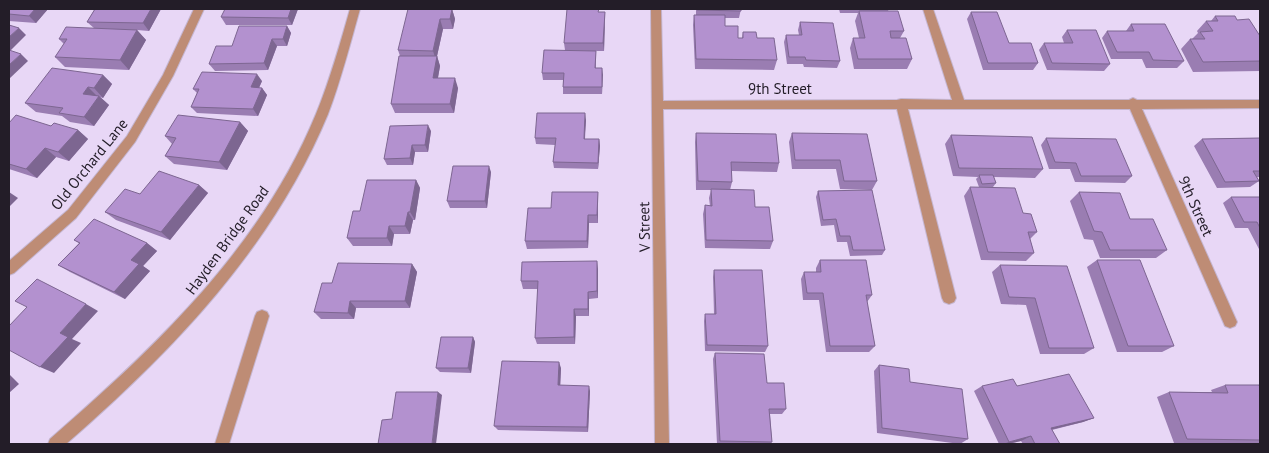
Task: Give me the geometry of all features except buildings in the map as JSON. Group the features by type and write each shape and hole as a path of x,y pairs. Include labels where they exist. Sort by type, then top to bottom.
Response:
{"street":[{"name":"Old Orchard Lane","path":"9,269 72,214 132,139 168,76 199,9"},
{"name":"Hayden Bridge Road","path":"55,444 128,381 160,348 228,270 260,227 284,190 322,114 355,9"},
{"name":"V Street","path":"656,9 659,105 662,444"},
{"path":"928,9 959,103"},
{"name":"9th Street","path":"659,105 1132,102 1260,104"},
{"name":"9th Street","path":"1132,102 1230,322"},
{"path":"901,103 950,298"},
{"path":"222,444 262,316"}]}
